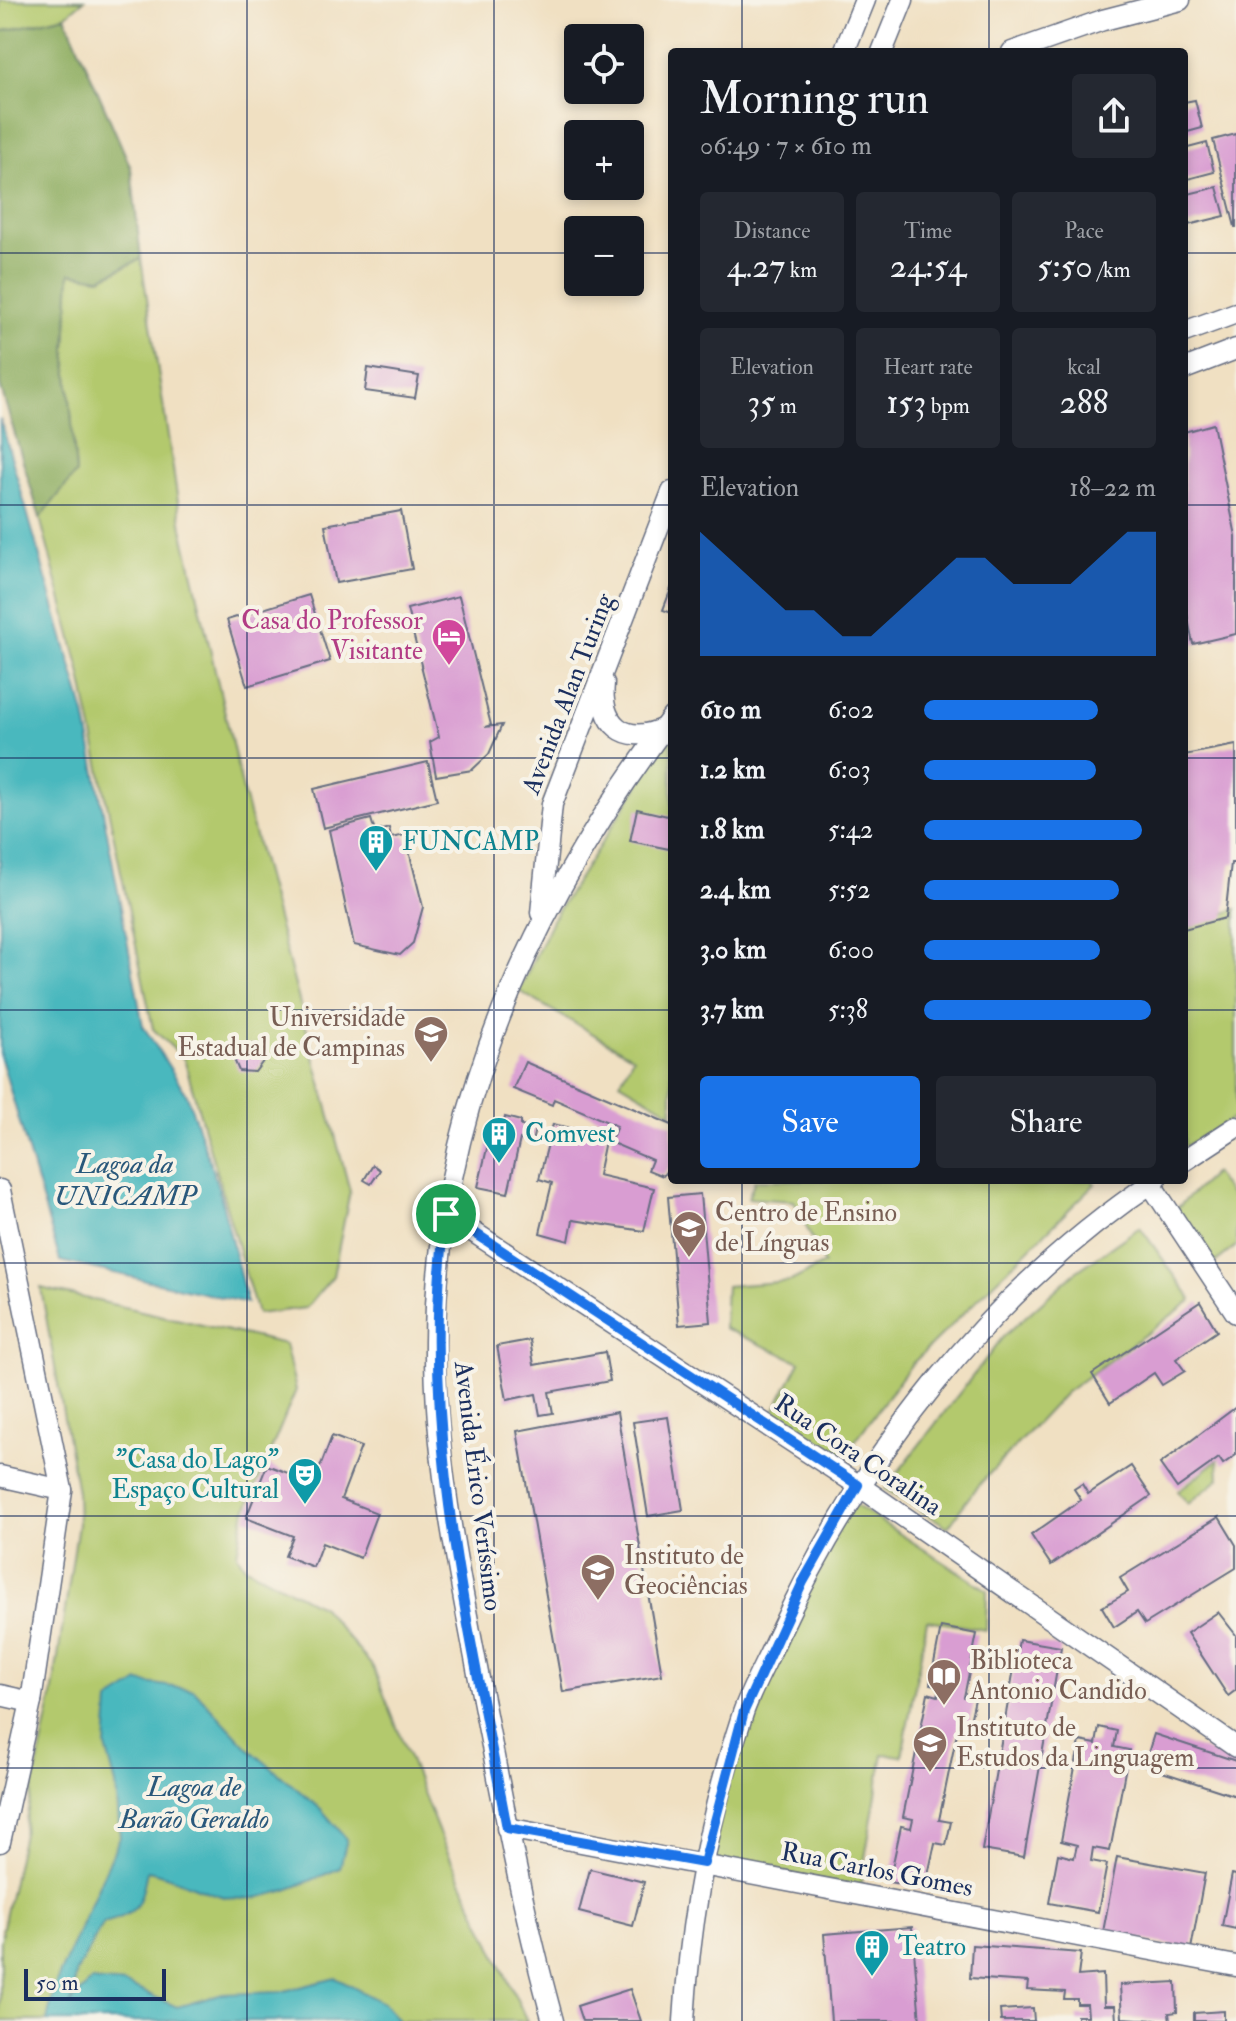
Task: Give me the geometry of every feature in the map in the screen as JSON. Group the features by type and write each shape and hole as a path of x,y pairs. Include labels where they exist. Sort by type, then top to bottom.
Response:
{"street":[{"path":"846,48 865,0"},
{"path":"884,48 903,0"},
{"path":"1023,48 1103,20 1180,0"},
{"path":"1188,331 1236,313"},
{"path":"1188,367 1236,349"},
{"name":"Avenida Alan Turing","path":"540,921 552,804 668,503"},
{"path":"606,667 603,697 614,724 624,733 639,736 668,723"},
{"name":"Avenida Érico Veríssimo","path":"553,2021 527,1926 449,1513 435,1347 436,1282 463,1130 497,1019 540,921 615,799 668,723"},
{"path":"1188,1158 1236,1127"},
{"path":"684,2021 688,1955 704,1863 744,1711 803,1582 858,1485 949,1367 1046,1266 1147,1184"},
{"path":"1153,1184 1236,1313"},
{"path":"0,1190 10,1271 62,1490 31,1702 0,1842"},
{"name":"Rua Cora Coralina","path":"446,1214 858,1485 1236,1747"},
{"path":"0,1476 62,1490"},
{"path":"0,1695 31,1702"},
{"name":"Rua Carlos Gomes","path":"507,1828 1236,1966"}],"green space":[{"path":"0,0 84,0 65,16 0,32"},
{"path":"65,16 131,168 141,259 100,278 70,273 66,349 76,473 40,518 0,385 0,32"},
{"path":"141,259 182,528 244,795 350,1191 333,1276 306,1308 257,1314 184,1059 153,1029 79,666 40,518 76,473 66,349 70,273 101,278"},
{"path":"668,739 668,1111 620,1082 633,1057 519,991 552,920"},
{"path":"1236,909 1236,1117 1188,1145 1188,927"},
{"path":"1214,1173 1236,1203 1236,1246 1212,1265 1176,1209"},
{"path":"753,1184 1095,1184 911,1365 852,1445 833,1457 772,1415 800,1362 724,1328 726,1286 791,1281 824,1264 794,1201 748,1198"},
{"path":"1140,1227 1192,1300 1065,1393 975,1489 948,1527 885,1489 1003,1337 1073,1274"},
{"path":"41,1288 285,1344 296,1390 244,1515 237,1554 244,1566 322,1607 373,1667 441,1838 527,2021 0,2021 0,1941 51,1703 78,1524 77,1492"},
{"path":"1218,1460 1219,1479 1188,1504 1178,1491"},
{"path":"849,1501 987,1590 986,1630 927,1620 902,1756 883,1754 859,1893 704,1863 744,1711"}],"water":[{"name":"Lagoa da UNICAMP","path":"0,418 85,714 143,1026 187,1095 219,1190 247,1303 60,1261 0,1055"},
{"name":"Lagoa de Barão Geraldo","path":"139,1682 194,1690 249,1749 321,1809 347,1839 340,1868 287,1890 259,1897 222,1896 147,1871 139,1900 131,1912 103,1923 76,1973 71,2003 91,1981 126,1984 177,2007 223,1994 280,1992 336,1978 383,2003 399,2021 47,2021 55,1985 120,1837 116,1785 106,1747 109,1701"}],"building":[{"path":"1195,100 1202,128 1188,132 1188,101"},
{"path":"1236,134 1236,227 1235,227 1213,140"},
{"path":"1207,143 1214,172 1188,179 1188,148"},
{"path":"1217,187 1225,216 1188,225 1188,194"},
{"path":"368,368 419,376 415,398 365,391"},
{"path":"1213,424 1236,536 1236,634 1193,644 1188,619 1188,431"},
{"path":"401,511 412,569 336,583 325,525"},
{"path":"309,595 330,661 247,686 227,620"},
{"name":"Casa do Professor Visitante","path":"459,596 491,725 485,727 502,725 489,754 472,770 436,776 430,742 439,737 407,609"},
{"path":"1236,745 1236,863 1231,863 1225,918 1188,928 1188,754"},
{"path":"428,762 437,800 323,828 314,789"},
{"path":"637,809 668,816 668,849 630,841"},
{"name":"FUNCAMP","path":"371,819 375,832 389,828 391,838 405,835 423,907 413,943 400,955 354,945 329,830"},
{"path":"242,1044 257,1045 264,1060 255,1072 239,1071 233,1057"},
{"path":"525,1062 668,1123 668,1168 663,1176 648,1170 652,1160 610,1142 617,1126 554,1099 552,1105 513,1089"},
{"name":"Comvest","path":"505,1117 521,1121 521,1126 535,1129 532,1142 520,1139 508,1193 478,1187 491,1131 502,1134"},
{"path":"553,1124 606,1136 598,1175 654,1188 644,1231 573,1220 569,1241 540,1233 552,1183 539,1179"},
{"path":"373,1165 380,1170 371,1184 364,1180"},
{"name":"Centro de Ensino de Línguas","path":"700,1194 711,1322 679,1325 668,1197"},
{"path":"1200,1302 1217,1331 1176,1359 1185,1371 1162,1385 1154,1373 1110,1403 1092,1374"},
{"path":"530,1340 534,1365 605,1352 610,1381 549,1392 553,1413 540,1415 536,1394 507,1400 497,1346"},
{"path":"1236,1407 1236,1455 1223,1464 1219,1458 1177,1488 1160,1464"},
{"name":"Instituto de Geociências","path":"617,1412 662,1675 563,1692 517,1431"},
{"path":"668,1417 683,1510 648,1516 633,1422"},
{"name":"\"Casa do Lago\" Espaço Cultural","path":"332,1436 361,1447 341,1499 377,1513 360,1558 322,1543 313,1567 285,1556 293,1536 246,1518 267,1465 314,1483"},
{"path":"1131,1466 1151,1496 1051,1565 1031,1535 1081,1500 1074,1489 1082,1484 1088,1494"},
{"path":"1219,1517 1236,1545 1236,1568 1145,1624 1137,1612 1114,1627 1102,1607 1128,1592 1120,1578"},
{"path":"1218,1612 1236,1635 1236,1690 1228,1696 1187,1633"},
{"name":"Instituto de Estudos da Linguagem","path":"941,1627 977,1634 964,1697 975,1699 968,1730 958,1728 939,1820 951,1822 946,1845 935,1843 925,1889 889,1882 901,1826 911,1828 913,1819 903,1817 928,1693 938,1696 940,1686 930,1684"},
{"path":"1019,1640 1061,1647 1024,1857 982,1850"},
{"path":"1099,1727 1117,1731 1114,1747 1129,1750 1110,1851 1093,1848 1091,1861 1107,1864 1098,1912 1049,1903 1058,1854 1074,1858 1077,1845 1061,1841 1080,1741 1096,1744"},
{"name":"Instituto de Estudos da Linguagem","path":"1154,1734 1236,1761 1236,1796 1144,1766"},
{"path":"1117,1857 1205,1873 1191,1949 1103,1932"},
{"path":"590,1869 644,1882 633,1926 579,1912"},
{"path":"1232,1874 1236,1875 1236,1929 1222,1926"},
{"name":"Teatro","path":"912,1927 920,2021 831,2021 824,1934"},
{"path":"972,1945 1081,1953 1078,1976 1103,1974 1104,2006 1115,2006 1116,2021 1077,2021 1077,2016 1088,2016 1087,2004 1077,2004 1077,1999 1064,1999 1065,1992 1027,1990 1028,1982 970,1978"},
{"path":"1176,1982 1177,2012 1169,2013 1170,2021 1122,2018 1120,1985"},
{"path":"630,1989 641,2021 582,2021 577,2006"},
{"path":"1033,2008 1034,2021 1001,2021 1000,2010"},
{"path":"1224,2011 1224,2021 1194,2021 1194,2013"}],"place":[{"name":"Casa do Professor Visitante","path":"449,667"},
{"name":"FUNCAMP","path":"376,873"},
{"name":"Universidade Estadual de Campinas","path":"431,1064"},
{"name":"Comvest","path":"499,1165"},
{"name":"Centro de Ensino de Línguas","path":"689,1259"},
{"name":"\"Casa do Lago\" Espaço Cultural","path":"305,1506"},
{"name":"Instituto de Geociências","path":"598,1602"},
{"name":"Biblioteca Antonio Candido","path":"944,1707"},
{"name":"Instituto de Estudos da Linguagem","path":"930,1774"},
{"name":"Teatro","path":"872,1978"}],"route":[{"path":"446,1214 858,1485 803,1582 744,1711 704,1863 507,1828 449,1513 435,1347 436,1282 446,1214"}]}
